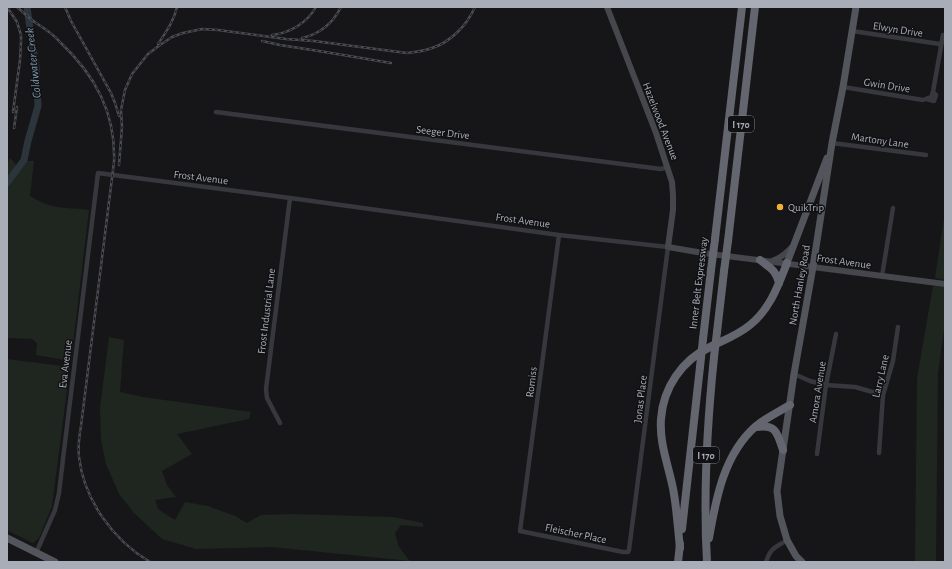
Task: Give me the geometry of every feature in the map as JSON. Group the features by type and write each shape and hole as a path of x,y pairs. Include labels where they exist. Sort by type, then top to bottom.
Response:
{"highway":[{"name":"Inner Belt Expressway","path":"678,562 742,7"},
{"name":"I 170","path":"706,558 705,511 709,406 755,7"},
{"path":"760,260 774,270 780,283"},
{"path":"680,548 674,494 660,426 666,396 676,376 691,360 709,347 742,331 755,321 770,303 780,283 787,263"},
{"path":"706,558 714,511 721,483 739,445 755,427 770,416 790,405"},
{"path":"755,427 766,426 772,429 777,434 782,450"}],"main road":[{"name":"North Hanley Road","path":"802,562 796,556 787,540 780,516 777,491 794,374 856,7"},
{"path":"787,263 832,143"},
{"path":"7,538 54,562"}],"street":[{"name":"Hazelwood Avenue","path":"606,7 668,166 672,182 673,195 673,210 668,247"},
{"name":"Elwyn Drive","path":"852,31 940,44"},
{"path":"940,44 942,35"},
{"name":"Gwin Drive","path":"843,87 923,100 931,96 940,44"},
{"name":"Seeger Drive","path":"216,112 661,169 668,166"},
{"name":"Martony Lane","path":"832,143 926,155"},
{"name":"Frost Avenue","path":"98,173 560,235 668,247 703,253 945,284"},
{"name":"Eva Avenue","path":"36,553 55,510 59,493 98,173"},
{"name":"Frost Industrial Lane","path":"280,423 267,398 266,389 290,198"},
{"path":"882,276 893,208"},
{"name":"Romiss","path":"520,531 560,235"},
{"path":"771,261 784,255 794,244"},
{"name":"Jonas Place","path":"628,552 668,247"},
{"name":"Larry Lane","path":"879,453 883,395 893,361 898,326"},
{"name":"Amora Avenue","path":"817,454 826,385 836,334"},
{"path":"794,374 810,381 826,385 855,387 883,395"},
{"name":"Fleischer Place","path":"520,531 628,552"},
{"path":"766,562 772,549 787,540"}],"shaded area":[{"path":"10,158 16,166 7,179 7,164"},
{"path":"26,161 34,161 30,196 43,203 61,208 89,210 71,361 36,355 37,343 32,339 7,338 7,188"},
{"path":"945,212 945,280 935,278"},
{"path":"933,286 945,287 945,323 938,373 936,562 915,562 917,378"},
{"path":"109,337 124,340 120,392 143,397 251,412 249,419 177,434 192,454 162,471 167,485 176,497 155,500 158,509 175,520 185,502 208,506 235,516 247,523 261,515 293,514 393,517 423,523 423,527 401,525 395,533 399,547 410,561 271,547 196,549 162,539 134,513 119,494 106,464 101,440 100,408"},
{"path":"7,359 70,367 52,506 39,538 33,543 7,530"}],"waterway":[{"name":"Coldwater Creek","path":"7,183 24,160 38,106 36,67 27,7"}],"railway":[{"path":"7,7 17,22 21,35 20,60 13,112"},
{"path":"17,7 54,36 83,68 101,96 111,127 114,144 114,162 79,438 79,457 87,488 102,517 124,542 150,562"},
{"path":"65,7 71,21 111,93 119,116"},
{"path":"158,44 172,22 177,7"},
{"path":"272,35 285,32 297,26 308,18 316,7"},
{"path":"302,38 320,31 330,23 341,7"},
{"path":"119,165 122,127 121,110 125,90 132,74 148,54 172,37 202,29 218,30 407,53 429,49 446,42 458,32 468,20 475,7"},
{"path":"262,41 391,63"},
{"path":"14,128 17,107"}],"place":[{"name":"QuikTrip","path":"780,207"}]}
